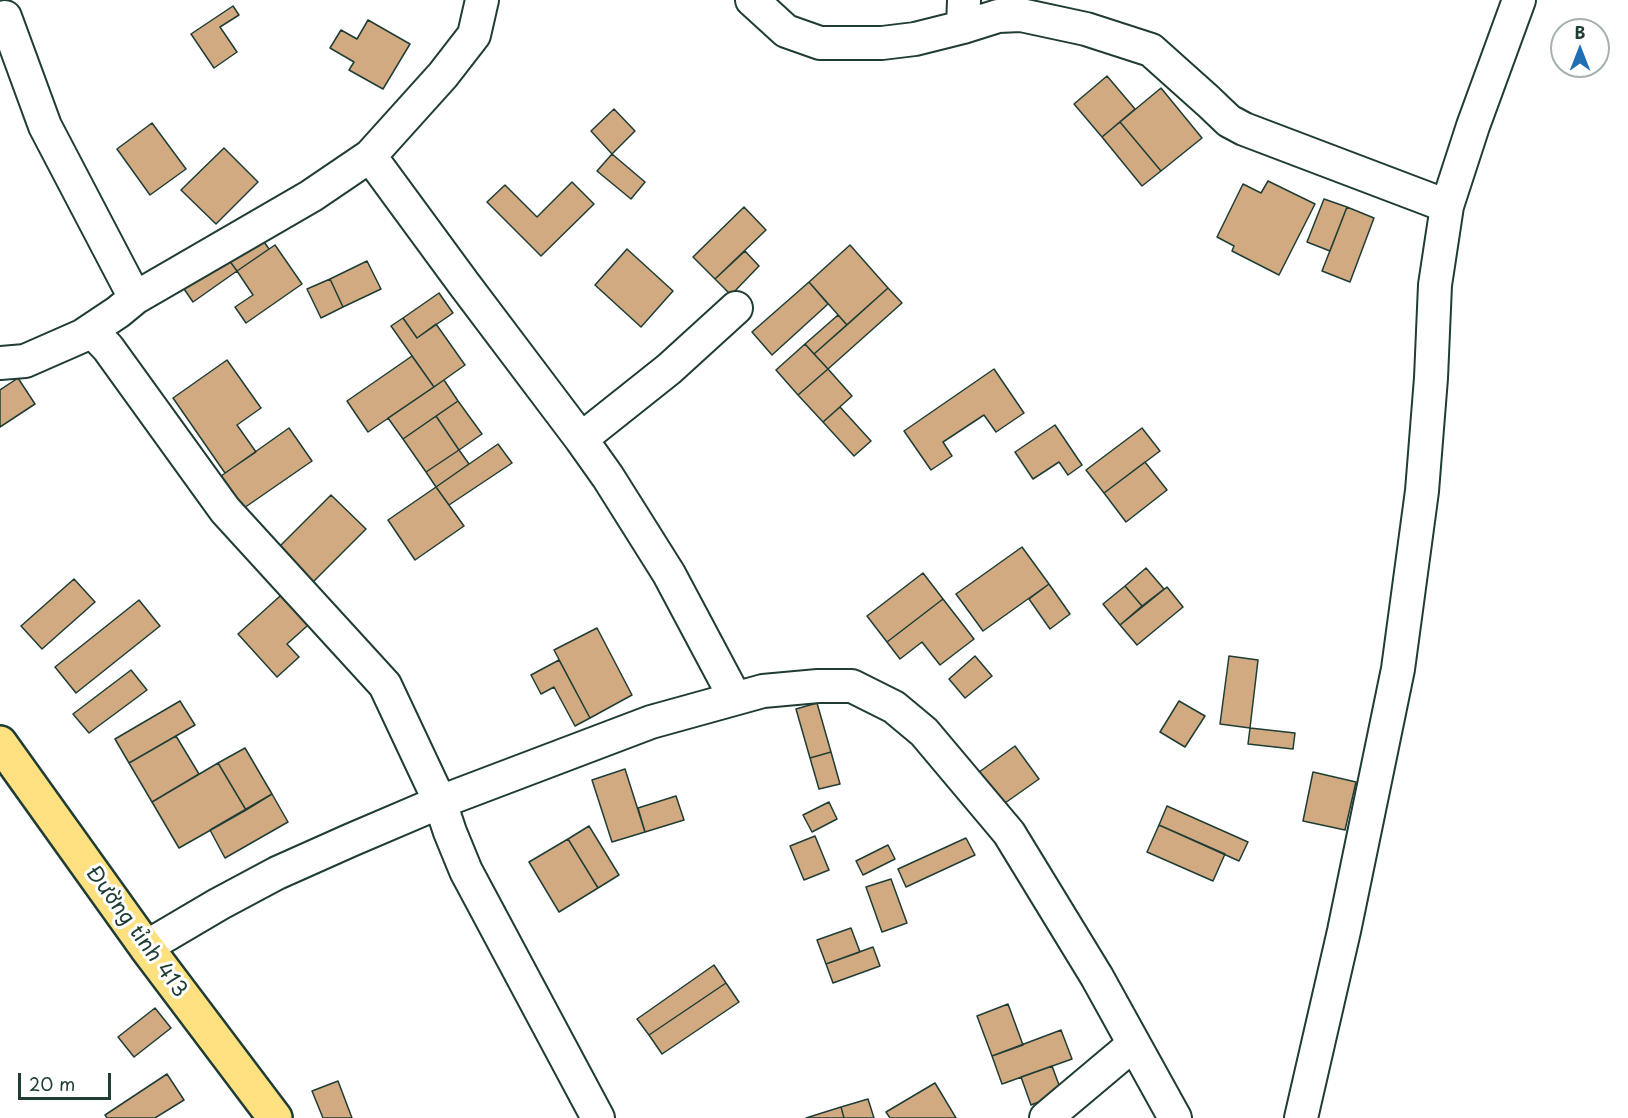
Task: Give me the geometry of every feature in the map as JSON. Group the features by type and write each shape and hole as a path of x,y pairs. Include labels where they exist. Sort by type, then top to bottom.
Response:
{"main road":[{"name":"Đường tỉnh 413","path":"0,743 146,947 275,1118"}],"street":[{"path":"0,363 25,361 82,336 135,298 311,196 370,156 443,75 474,35 482,0"},
{"path":"752,0 786,32 820,43 882,43 915,39 964,14 1021,15 1086,29 1151,50 1229,121 1244,129 1447,206"},
{"path":"1301,1118 1344,931 1398,669 1422,491 1431,378 1435,285 1447,206 1473,126 1519,0"},
{"path":"5,17 45,126 135,298"},
{"path":"370,156 608,477 669,574 735,698"},
{"path":"582,439 669,369 736,308"},
{"path":"91,330 108,348 225,510 385,685 440,802 466,871 598,1118"},
{"path":"146,947 277,873 351,840 440,802 651,722 763,691 818,686 852,686 894,707 917,726 1009,833 1092,968 1174,1118"},
{"path":"1046,1118 1134,1044"}],"building":[{"path":"233,6 239,15 220,27 237,52 214,68 191,34"},
{"path":"368,20 410,44 383,89 349,70 354,62 330,48 341,30 357,39"},
{"path":"1107,76 1135,109 1102,137 1074,104"},
{"path":"1161,88 1202,138 1161,171 1120,122"},
{"path":"614,109 635,131 612,154 591,131"},
{"path":"1120,122 1161,171 1142,186 1102,137"},
{"path":"152,123 186,169 150,195 117,149"},
{"path":"224,148 258,182 216,224 181,190"},
{"path":"612,154 645,182 631,199 597,171"},
{"path":"1268,181 1315,204 1279,275 1232,251 1234,246 1217,237 1243,184 1261,193"},
{"path":"572,182 594,204 541,256 487,202 505,185 537,217"},
{"path":"1324,199 1347,207 1330,251 1307,242"},
{"path":"744,207 766,230 715,279 693,257"},
{"path":"1347,207 1374,218 1350,282 1322,271"},
{"path":"258,233 269,249 237,271 226,256"},
{"path":"275,245 302,284 246,323 235,307 253,295 237,271"},
{"path":"850,245 888,288 847,325 809,282"},
{"path":"627,249 673,291 641,327 595,285"},
{"path":"745,251 759,266 731,295 715,279"},
{"path":"226,256 237,271 193,302 182,286"},
{"path":"367,261 381,289 343,307 330,279"},
{"path":"330,279 343,307 321,318 307,289"},
{"path":"809,282 828,304 772,355 752,332"},
{"path":"888,288 902,303 828,369 814,354"},
{"path":"439,293 453,313 417,338 403,318"},
{"path":"838,315 847,325 814,354 805,344"},
{"path":"403,318 417,338 436,324 465,365 434,387 391,326"},
{"path":"805,344 828,369 798,395 776,370"},
{"path":"412,356 434,387 368,432 347,401"},
{"path":"227,360 261,408 237,425 256,452 225,473 173,398"},
{"path":"828,369 852,396 823,422 798,395"},
{"path":"994,369 1024,413 996,432 984,415 943,442 952,456 931,470 904,431"},
{"path":"18,378 35,404 0,427 0,390"},
{"path":"444,380 458,401 403,439 388,418"},
{"path":"458,401 482,434 459,450 436,416"},
{"path":"840,407 871,441 854,456 823,422"},
{"path":"436,416 459,450 426,472 403,439"},
{"path":"1055,425 1082,465 1068,475 1059,462 1033,479 1015,452"},
{"path":"289,428 312,461 244,508 221,476"},
{"path":"1142,428 1160,451 1104,493 1086,470"},
{"path":"498,444 512,463 449,505 436,487"},
{"path":"459,450 469,464 436,487 426,472"},
{"path":"1145,462 1167,490 1126,522 1104,493"},
{"path":"436,487 464,526 415,560 388,520"},
{"path":"331,495 366,529 307,588 273,553"},
{"path":"1022,547 1049,584 983,631 956,594"},
{"path":"1146,568 1164,589 1142,606 1125,586"},
{"path":"923,573 943,599 887,642 867,616"},
{"path":"74,579 95,602 42,649 21,626"},
{"path":"1049,584 1070,614 1050,629 1029,599"},
{"path":"1125,586 1142,606 1120,625 1103,604"},
{"path":"1167,587 1183,607 1137,645 1120,625"},
{"path":"289,588 316,618 287,644 299,657 277,677 238,634"},
{"path":"943,599 974,639 940,665 922,642 900,659 887,642"},
{"path":"139,600 160,626 76,693 55,667"},
{"path":"597,628 632,695 590,718 554,650"},
{"path":"975,656 992,676 965,698 949,679"},
{"path":"1229,656 1258,660 1250,728 1220,724"},
{"path":"559,660 590,718 575,726 554,687 541,694 531,675"},
{"path":"131,670 147,690 89,733 73,714"},
{"path":"180,701 195,725 129,763 115,739"},
{"path":"1179,701 1205,716 1185,747 1160,732"},
{"path":"817,703 831,752 810,758 796,709"},
{"path":"1250,728 1295,733 1293,749 1248,744"},
{"path":"176,736 199,774 152,802 129,763"},
{"path":"1015,746 1039,779 998,808 975,775"},
{"path":"245,748 272,794 246,810 218,763"},
{"path":"831,752 840,784 819,789 810,758"},
{"path":"218,763 246,810 179,848 152,802"},
{"path":"625,769 645,832 612,842 592,780"},
{"path":"1313,772 1356,782 1345,830 1303,821"},
{"path":"272,794 288,822 225,858 210,830"},
{"path":"676,796 684,820 645,832 638,808"},
{"path":"829,802 837,819 812,832 803,815"},
{"path":"1167,806 1248,842 1239,861 1159,825"},
{"path":"1159,825 1225,854 1213,881 1147,852"},
{"path":"589,826 619,875 598,888 568,839"},
{"path":"815,836 829,870 804,880 790,846"},
{"path":"966,838 975,855 906,887 898,869"},
{"path":"568,839 598,888 559,912 529,862"},
{"path":"888,845 895,859 863,875 856,861"},
{"path":"891,879 907,923 882,932 866,887"},
{"path":"851,928 860,952 826,964 817,940"},
{"path":"873,947 880,966 833,983 826,964"},
{"path":"714,965 726,983 649,1035 637,1019"},
{"path":"726,983 739,1002 662,1054 649,1035"},
{"path":"1008,1004 1023,1045 992,1056 977,1016"},
{"path":"155,1008 171,1028 134,1057 118,1037"},
{"path":"1061,1030 1072,1059 1002,1084 992,1056"},
{"path":"1052,1066 1062,1093 1031,1105 1021,1077"},
{"path":"167,1074 184,1100 155,1118 107,1118 105,1115"},
{"path":"338,1081 352,1118 323,1118 312,1091"},
{"path":"935,1083 956,1118 890,1118 886,1112"},
{"path":"868,1099 874,1118 844,1118 841,1107"},
{"path":"841,1107 844,1118 806,1118"}]}
